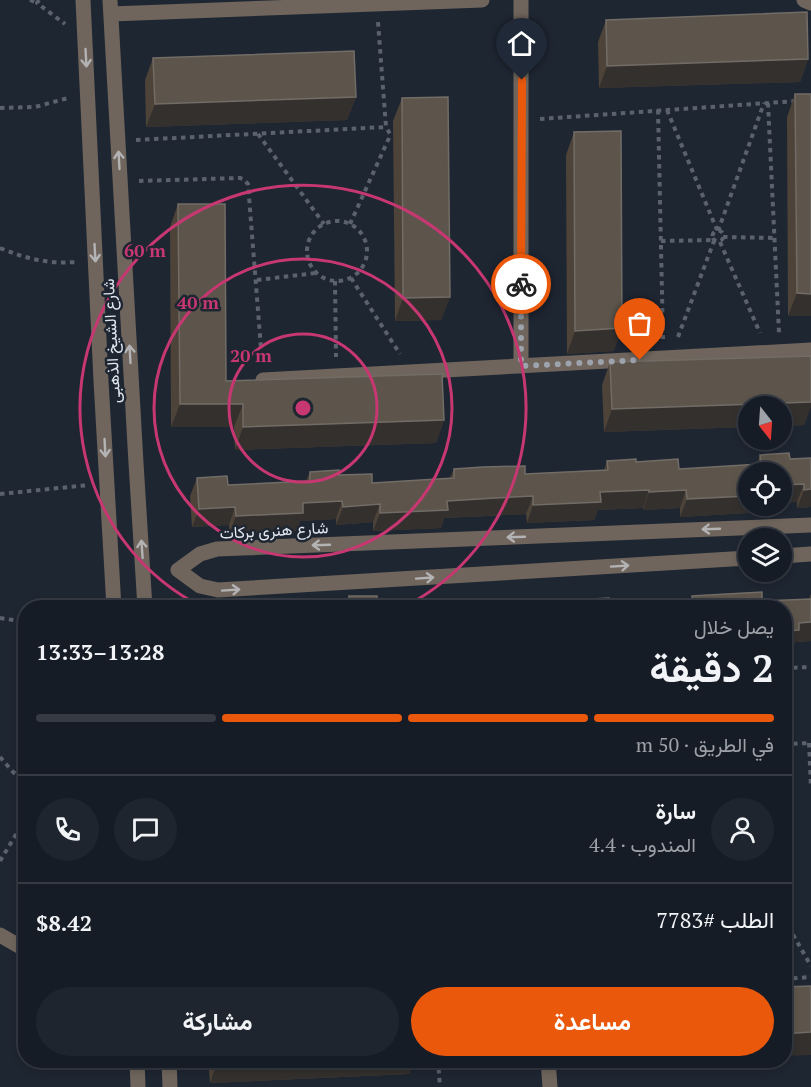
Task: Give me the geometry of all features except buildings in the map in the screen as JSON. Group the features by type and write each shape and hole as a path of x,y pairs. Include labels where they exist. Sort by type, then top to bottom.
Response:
{"street":[{"name":"شارع الشيخ الذهبى","path":"83,0 114,600"},
{"path":"110,7 377,4 482,0"},
{"path":"521,0 521,366"},
{"path":"804,0 811,3"},
{"name":"شارع الشيخ الذهبى","path":"110,7 145,600"},
{"path":"263,380 811,350"},
{"name":"شارع هنرى بركات","path":"738,559 218,590 200,586 178,570 200,554 217,549 811,525"},
{"path":"792,555 811,554"},
{"path":"0,935 18,945"},
{"path":"137,1068 138,1087"},
{"path":"169,1068 170,1087"},
{"path":"548,1068 549,1087"}],"path":[{"path":"30,0 38,1 85,40"},
{"path":"350,224 390,134 386,127 377,4"},
{"path":"0,108 35,107 69,98 87,89"},
{"path":"522,120 800,100"},
{"path":"766,103 718,231 712,234 712,237 774,352"},
{"path":"766,103 775,238 774,352"},
{"path":"658,110 667,358"},
{"path":"667,110 718,231 721,231 723,237"},
{"path":"118,140 386,127"},
{"path":"258,134 324,224"},
{"path":"120,182 240,178 248,184 263,380"},
{"path":"345,222 350,224 362,234 367,243 368,254 365,264 359,273 341,282 320,277 308,260 307,250 310,239 324,224 345,222"},
{"path":"661,241 716,241 723,237 775,238"},
{"path":"667,358 716,241"},
{"path":"0,249 24,258 59,264 96,261"},
{"path":"257,280 317,273"},
{"path":"351,278 412,372"},
{"path":"335,281 336,376"},
{"path":"0,494 107,483"},
{"path":"0,618 18,621"},
{"path":"792,668 811,668"},
{"path":"792,745 810,743 811,787"},
{"path":"0,757 18,775"},
{"path":"0,861 18,832"},
{"path":"792,934 811,966"},
{"path":"792,978 811,977"},
{"path":"439,1068 440,1087"}],"way so far":[{"path":"521,284 521,366 640,360"}],"route":[{"path":"521,284 522,80"}]}
